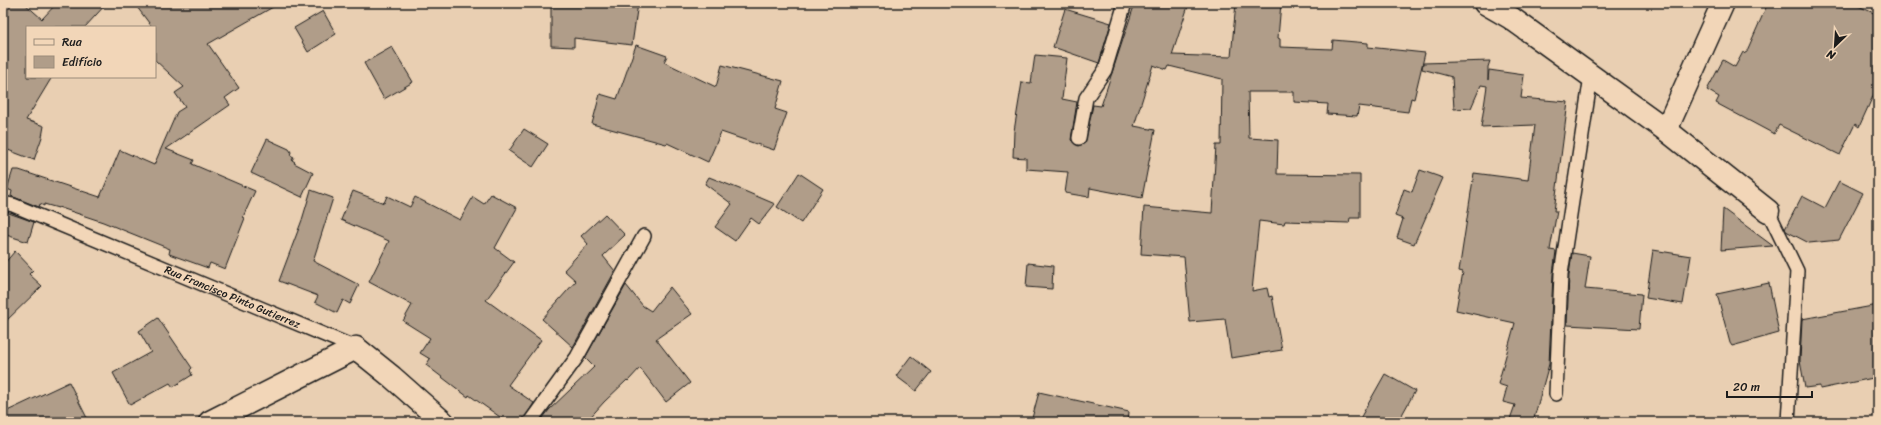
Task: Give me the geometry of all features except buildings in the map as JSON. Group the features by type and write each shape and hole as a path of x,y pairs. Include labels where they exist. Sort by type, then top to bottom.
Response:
{"street":[{"path":"1485,3 1511,18 1666,130 1768,211"},
{"path":"1666,130 1723,3"},
{"path":"210,422 356,348"},
{"name":"Rua Francisco Pinto Gutierrez","path":"356,348 392,377 443,422"}],"lane":[{"path":"1079,138 1086,98 1105,70 1125,3"},
{"path":"1556,394 1561,274 1591,76"},
{"name":"Rua Francisco Pinto Gutierrez","path":"3,203 13,205 356,348"},
{"path":"1768,211 1797,271 1788,422"},
{"path":"530,422 577,357 644,236"}]}
